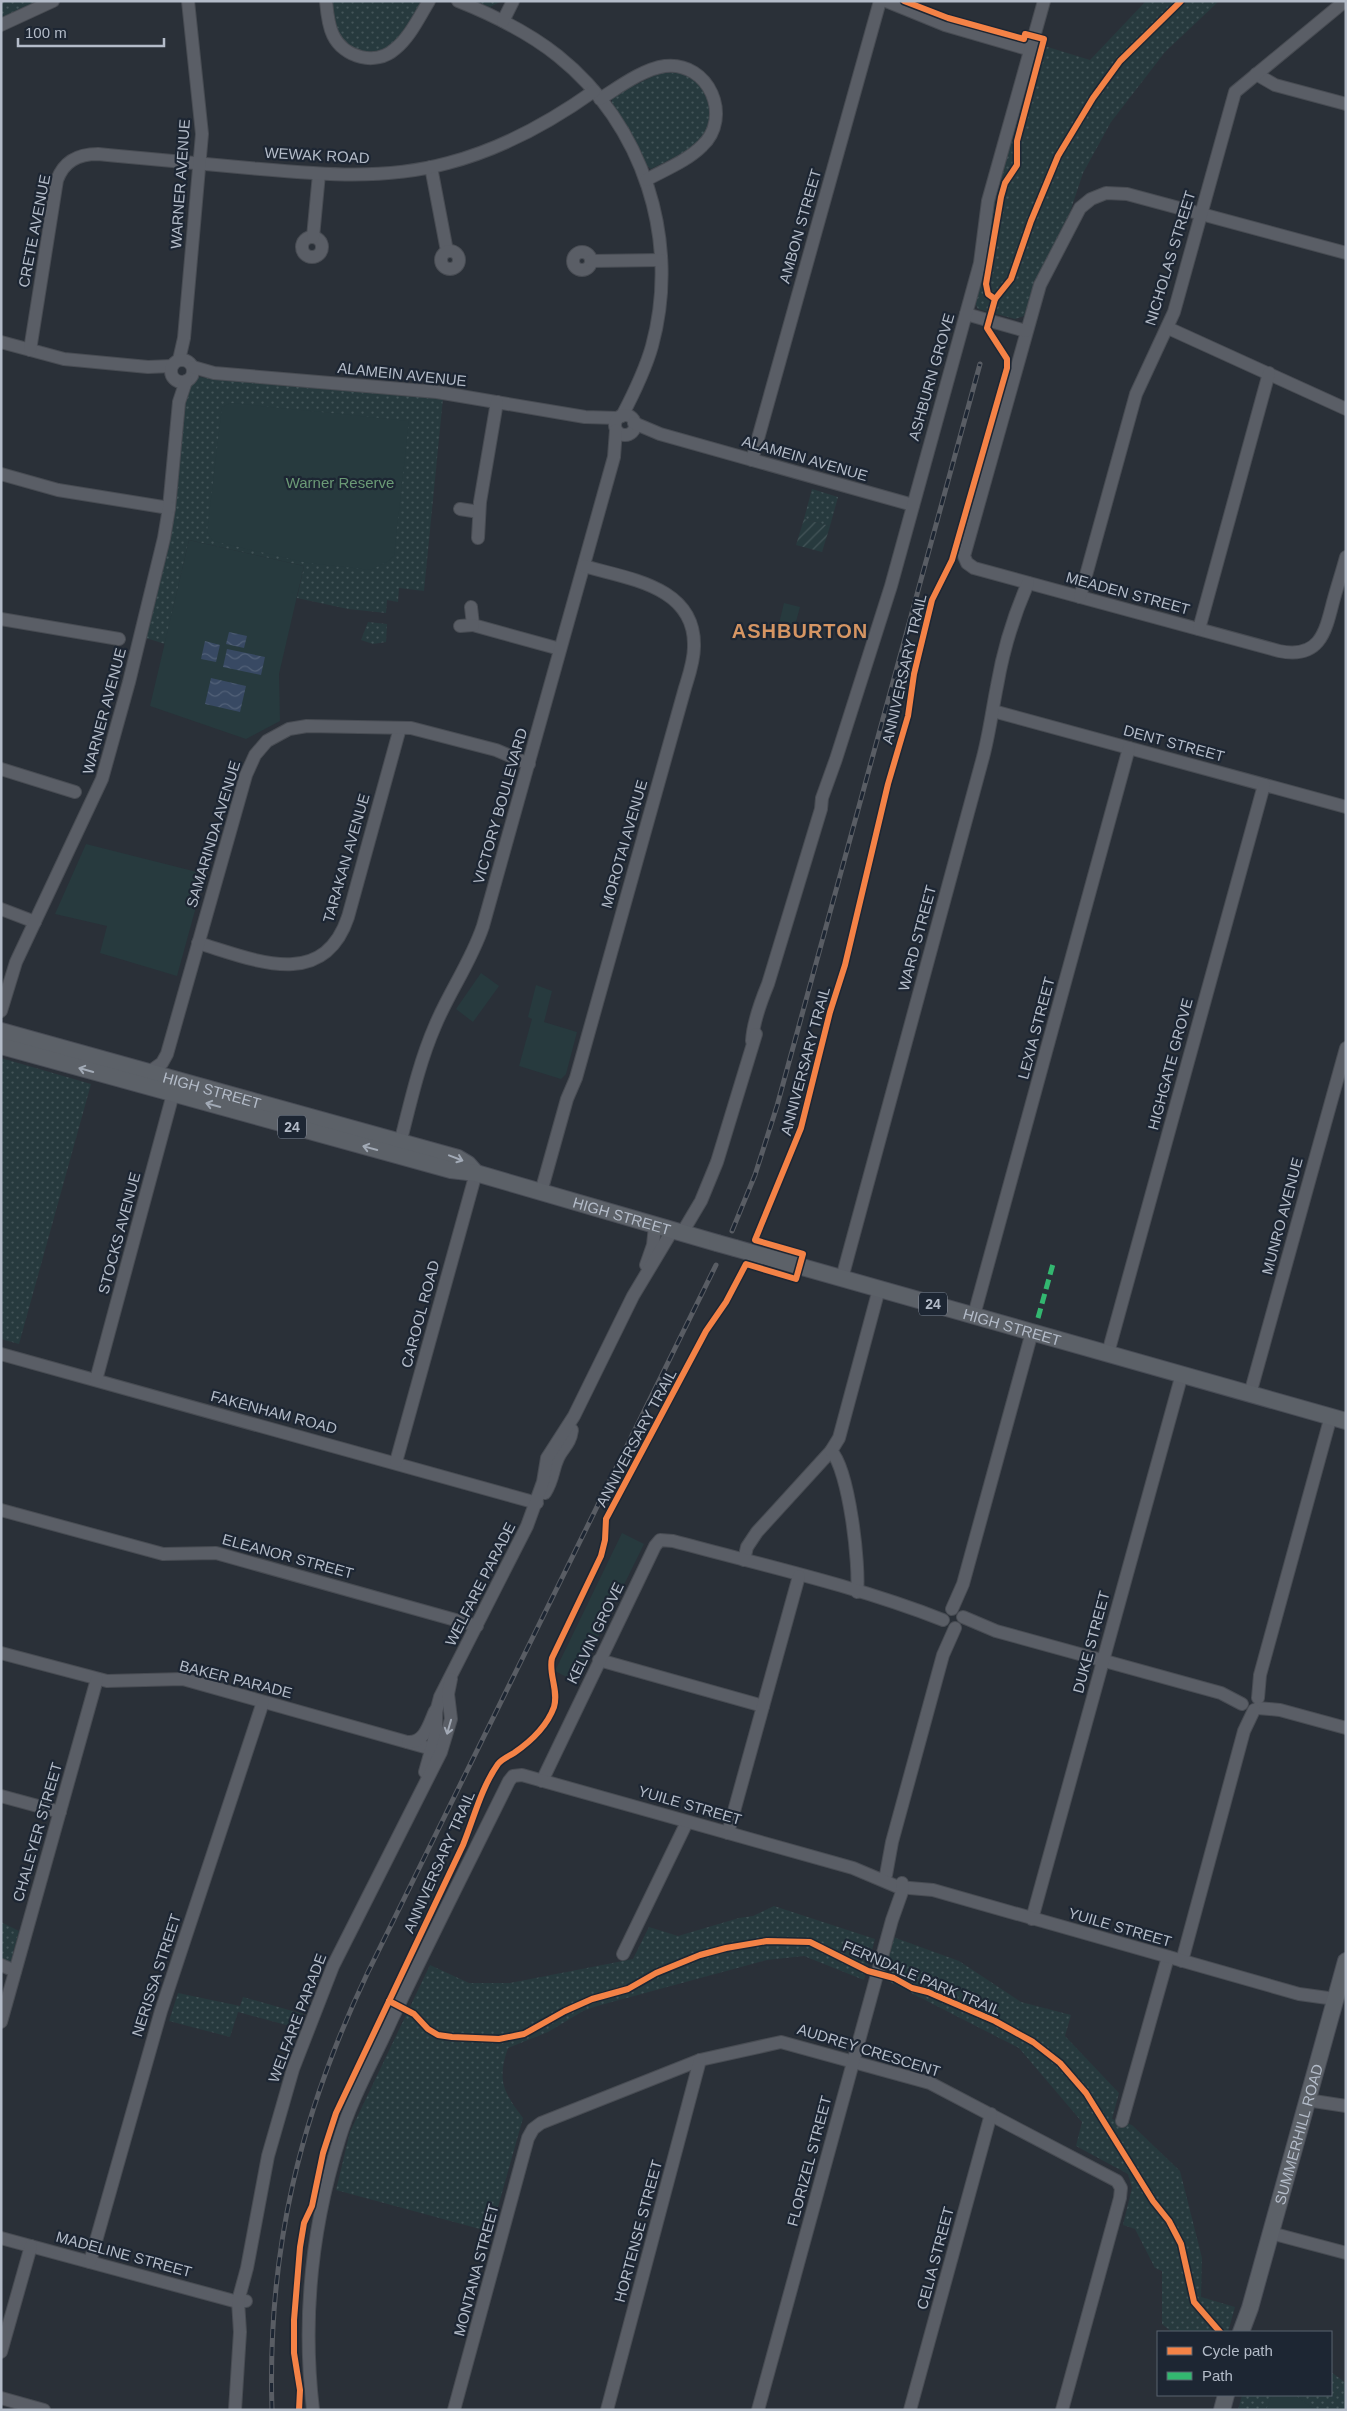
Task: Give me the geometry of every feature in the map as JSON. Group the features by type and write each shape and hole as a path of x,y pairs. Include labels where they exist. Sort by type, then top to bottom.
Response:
{"main road":[{"name":"HIGH STREET","path":"1,1031 148,1073 398,1149"},
{"name":"HIGH STREET","path":"1,1046 174,1094 398,1149 458,1158 468,1164 476,1173 655,1226 1338,1418"},
{"name":"SUMMERHILL ROAD","path":"1241,2331 1250,2308 1346,1961"},
{"name":"SUMMERHILL ROAD","path":"1247,2331 1250,2308"},
{"path":"1222,2410 1226,2396"}],"street":[{"path":"1,25 53,1"},
{"name":"WARNER AVENUE","path":"1,1011 12,974 102,779 142,634 169,508 200,163 201,116 188,1"},
{"path":"326,1 330,28 336,41 353,54 370,58 383,56 396,48 429,1"},
{"name":"VICTORY BOULEVARD","path":"398,1149 434,1028 466,969 479,939 614,457 651,350 659,316 661,260 657,222 646,180 624,131 597,95 558,56 504,21 458,1"},
{"path":"491,15 508,1"},
{"path":"504,21 513,1"},
{"name":"AMBON STREET","path":"752,460 880,1"},
{"path":"886,1 945,25 1031,50"},
{"name":"ASHBURN GROVE","path":"682,1233 701,1201 720,1153 752,1041 764,1016 768,984 821,809 833,788 836,759 891,586 980,263 988,201 1044,1"},
{"name":"NICHOLAS STREET","path":"1080,597 1136,394 1168,328 1235,92 1345,1"},
{"name":"WEWAK ROAD","path":"200,163 318,174 380,174 431,167 469,157 504,144 597,95 651,70 667,66 692,72 712,92 715,100 716,119 707,141 695,152 646,180"},
{"path":"1256,74 1275,84 1346,104"},
{"name":"CRETE AVENUE","path":"30,350 57,180 64,167 75,158 87,154 200,163"},
{"path":"431,167 447,251"},
{"path":"313,237 318,174"},
{"path":"966,312 1027,328 1040,285 1072,218 1080,208 1098,196 1120,193 1346,253"},
{"path":"591,261 661,260"},
{"name":"MEADEN STREET","path":"1027,328 964,556 967,563 974,568 1024,582 1289,653 1302,652 1321,638 1346,557"},
{"path":"1168,328 1346,409"},
{"name":"ALAMEIN AVENUE","path":"1,342 64,359 182,371 437,392 585,417 660,434 912,505"},
{"path":"1199,629 1269,373"},
{"path":"478,538 480,512 497,402"},
{"path":"1,474 58,490 169,508"},
{"path":"460,509 480,512"},
{"name":"MOROTAI AVENUE","path":"541,1192 593,1016 685,688 694,646 687,618 678,604 667,594 645,583 584,566"},
{"name":"WARD STREET","path":"842,1278 982,761 994,712 998,678 1024,582"},
{"path":"471,607 473,625"},
{"path":"1,619 120,639"},
{"path":"460,626 473,625 560,649"},
{"name":"DENT STREET","path":"994,712 1346,807"},
{"name":"SAMARINDA AVENUE","path":"148,1073 162,1063 167,1054 249,764 260,748 281,732 298,727 400,728 417,729 530,760"},
{"name":"TARAKAN AVENUE","path":"198,943 264,962 282,965 298,964 315,958 336,941 348,917 400,728"},
{"name":"LEXIA STREET","path":"974,1316 1129,748"},
{"path":"1,769 75,792"},
{"name":"HIGHGATE GROVE","path":"1108,1353 1264,785"},
{"path":"1,909 35,922"},
{"name":"MUNRO AVENUE","path":"1250,1394 1346,1048"},
{"name":"STOCKS AVENUE","path":"96,1380 174,1094"},
{"name":"CAROOL ROAD","path":"396,1462 476,1173"},
{"name":"WELFARE PARADE","path":"235,2410 242,2301 268,2156 302,2043 334,1966 418,1794 431,1775 436,1750 436,1707 537,1502 551,1482 554,1455 570,1441 574,1416 638,1286 653,1244 655,1226"},
{"name":"WELFARE PARADE","path":"638,1286 682,1233"},
{"path":"879,1289 838,1438 831,1451 757,1532 745,1540 738,1559 1346,1728"},
{"path":"882,1875 1032,1332"},
{"name":"FAKENHAM ROAD","path":"1,1354 537,1502"},
{"name":"DUKE STREET","path":"1032,1919 1182,1374"},
{"path":"1182,1961 1252,1702 1338,1418"},
{"path":"831,1451 839,1464 858,1555 863,1593"},
{"name":"ELEANOR STREET","path":"1,1510 162,1554 216,1553 477,1626"},
{"name":"KELVIN GROVE","path":"542,1781 655,1546 660,1540 673,1541 738,1559"},
{"path":"728,1833 799,1576"},
{"name":"BAKER PARADE","path":"1,1653 97,1679 112,1681 179,1678 436,1750"},
{"path":"600,1660 763,1706"},
{"name":"CHALEYER STREET","path":"1,2022 97,1679"},
{"name":"WELFARE PARADE","path":"436,1750 451,1719 448,1694 451,1679"},
{"name":"NERISSA STREET","path":"90,2262 158,2018 263,1702"},
{"path":"405,1742 417,1741 422,1738 436,1707"},
{"name":"YUILE STREET","path":"313,2410 309,2370 308,2296 316,2232 339,2139 362,2083 491,1817 509,1781 517,1775 882,1875 901,1886 918,1884 1032,1919 1334,2004"},
{"path":"1,1796 60,1812"},
{"path":"623,1954 687,1822"},
{"name":"FLORIZEL STREET","path":"758,2410 901,1886"},
{"path":"1122,2121 1168,1957"},
{"path":"1,1965 15,1971"},
{"name":"AUDREY CRESCENT","path":"528,2138 541,2123 700,2060 781,2042 924,2081 991,2114 1112,2177 1119,2185 1120,2198 1062,2410"},
{"name":"HORTENSE STREET","path":"607,2410 700,2060"},
{"path":"1309,2095 1345,2106"},
{"name":"CELIA STREET","path":"910,2410 991,2114"},
{"name":"MONTANA STREET","path":"454,2410 528,2138"},
{"path":"1271,2233 1346,2253"},
{"name":"MADELINE STREET","path":"1,2238 242,2301"},
{"path":"1,2352 31,2246"},
{"path":"1,2398 44,2410"}],"green space":[{"path":"1,1 37,1 1,19"},
{"path":"330,1 423,1 394,44 377,53 354,50 336,33"},
{"path":"474,1 502,1 490,7"},
{"path":"1146,1 1219,1 1165,52 1111,122 1083,173 1070,212 1036,281 1024,316 1015,319 978,309 975,303 996,192 1038,44 1090,60"},
{"path":"662,72 685,73 699,83 711,104 709,129 691,149 651,169 646,165 629,129 612,103 612,99 615,95"},
{"name":"Warner Reserve","path":"199,377 443,398 424,591 399,588 398,602 387,600 386,613 348,609 297,598 304,566 189,540 165,644 146,638 185,390 190,381"},
{"path":"231,403 409,421 394,556 371,570 308,563 213,541 207,532 222,407"},
{"path":"812,489 838,497 830,526 804,519"},
{"path":"804,519 830,526 822,552 796,545"},
{"path":"189,540 304,566 279,674 280,721 246,739 150,706"},
{"path":"784,603 800,607 791,640 776,636"},
{"path":"368,622 387,624 386,642 373,644 361,640"},
{"path":"86,844 205,874 177,976 100,953 107,926 55,914"},
{"path":"481,973 499,986 473,1022 456,1009"},
{"path":"536,985 552,991 544,1022 577,1032 566,1074 561,1079 519,1066 532,1019 528,1017"},
{"path":"1,1058 91,1084 19,1344 1,1339"},
{"path":"622,1533 644,1544 576,1682 555,1671"},
{"path":"774,1906 875,1939 864,1980 804,1956 767,1960 597,2006 583,2011 548,2032 508,2048 503,2069 504,2085 511,2101 523,2118 491,2232 336,2190 350,2132 430,1965 469,1983 510,1983 633,1959 649,1927 678,1936 739,1918 753,1916"},
{"path":"1,1922 19,1931 10,1964 1,1959"},
{"path":"893,1937 959,1961 1021,2002 1071,2015 1065,2036 1119,2093 1112,2119 1132,2125 1180,2171 1202,2258 1201,2297 1235,2307 1228,2331 1171,2331 1162,2324 1162,2271 1155,2268 1135,2229 1123,2225 1132,2188 1128,2174 1076,2146 1082,2122 1019,2048 882,1978"},
{"path":"178,1993 240,2006 243,1997 303,2014 297,2028 238,2012 230,2037 169,2021"},
{"path":"1332,2373 1346,2383 1346,2410 1238,2410 1242,2396 1332,2396"},
{"path":"1272,2396 1296,2396 1315,2410 1266,2410"}],"water":[{"path":"229,632 247,636 244,648 226,644"},
{"path":"205,641 220,645 216,662 201,659"},
{"path":"227,649 265,657 261,675 223,667"},
{"path":"211,678 246,686 240,712 205,704"}],"railway":[{"path":"732,1231 755,1175 777,1106 980,364"},
{"path":"272,2410 272,2351 275,2295 282,2239 306,2132 344,2025 368,1972 716,1265"}],"marked path":[{"path":"1038,1318 1053,1264"}],"cycle path":[{"path":"904,1 948,18 1024,39 1025,34 1044,39 1017,141 1017,165 1005,183 1001,197 986,284 988,294 995,299"},
{"name":"ANNIVERSARY TRAIL","path":"299,2410 300,2390 294,2353 294,2320 300,2247 304,2223 312,2206 323,2153 336,2113 463,1845 482,1793 492,1773 501,1761 532,1739 551,1714 555,1701 555,1688 551,1670 552,1658 601,1556 605,1540 606,1519 706,1331 726,1302 746,1264 796,1279 803,1254 755,1240 801,1128 830,1012 845,965 888,784 908,716 914,674 932,600 952,560 1007,368 1007,359 987,328 995,299 1011,279 1031,221 1058,156 1093,98 1120,61 1181,1"},
{"name":"FERNDALE PARK TRAIL","path":"389,2001 414,2014 428,2029 438,2035 499,2039 524,2034 565,2011 592,1999 628,1989 656,1973 700,1955 726,1948 767,1941 810,1942 868,1971 894,1978 912,1988 928,1992 995,2021 1033,2042 1060,2063 1086,2093 1153,2201 1169,2221 1181,2244 1194,2302 1219,2331"}],"district":[{"name":"ASHBURTON","path":"800,631"}]}
